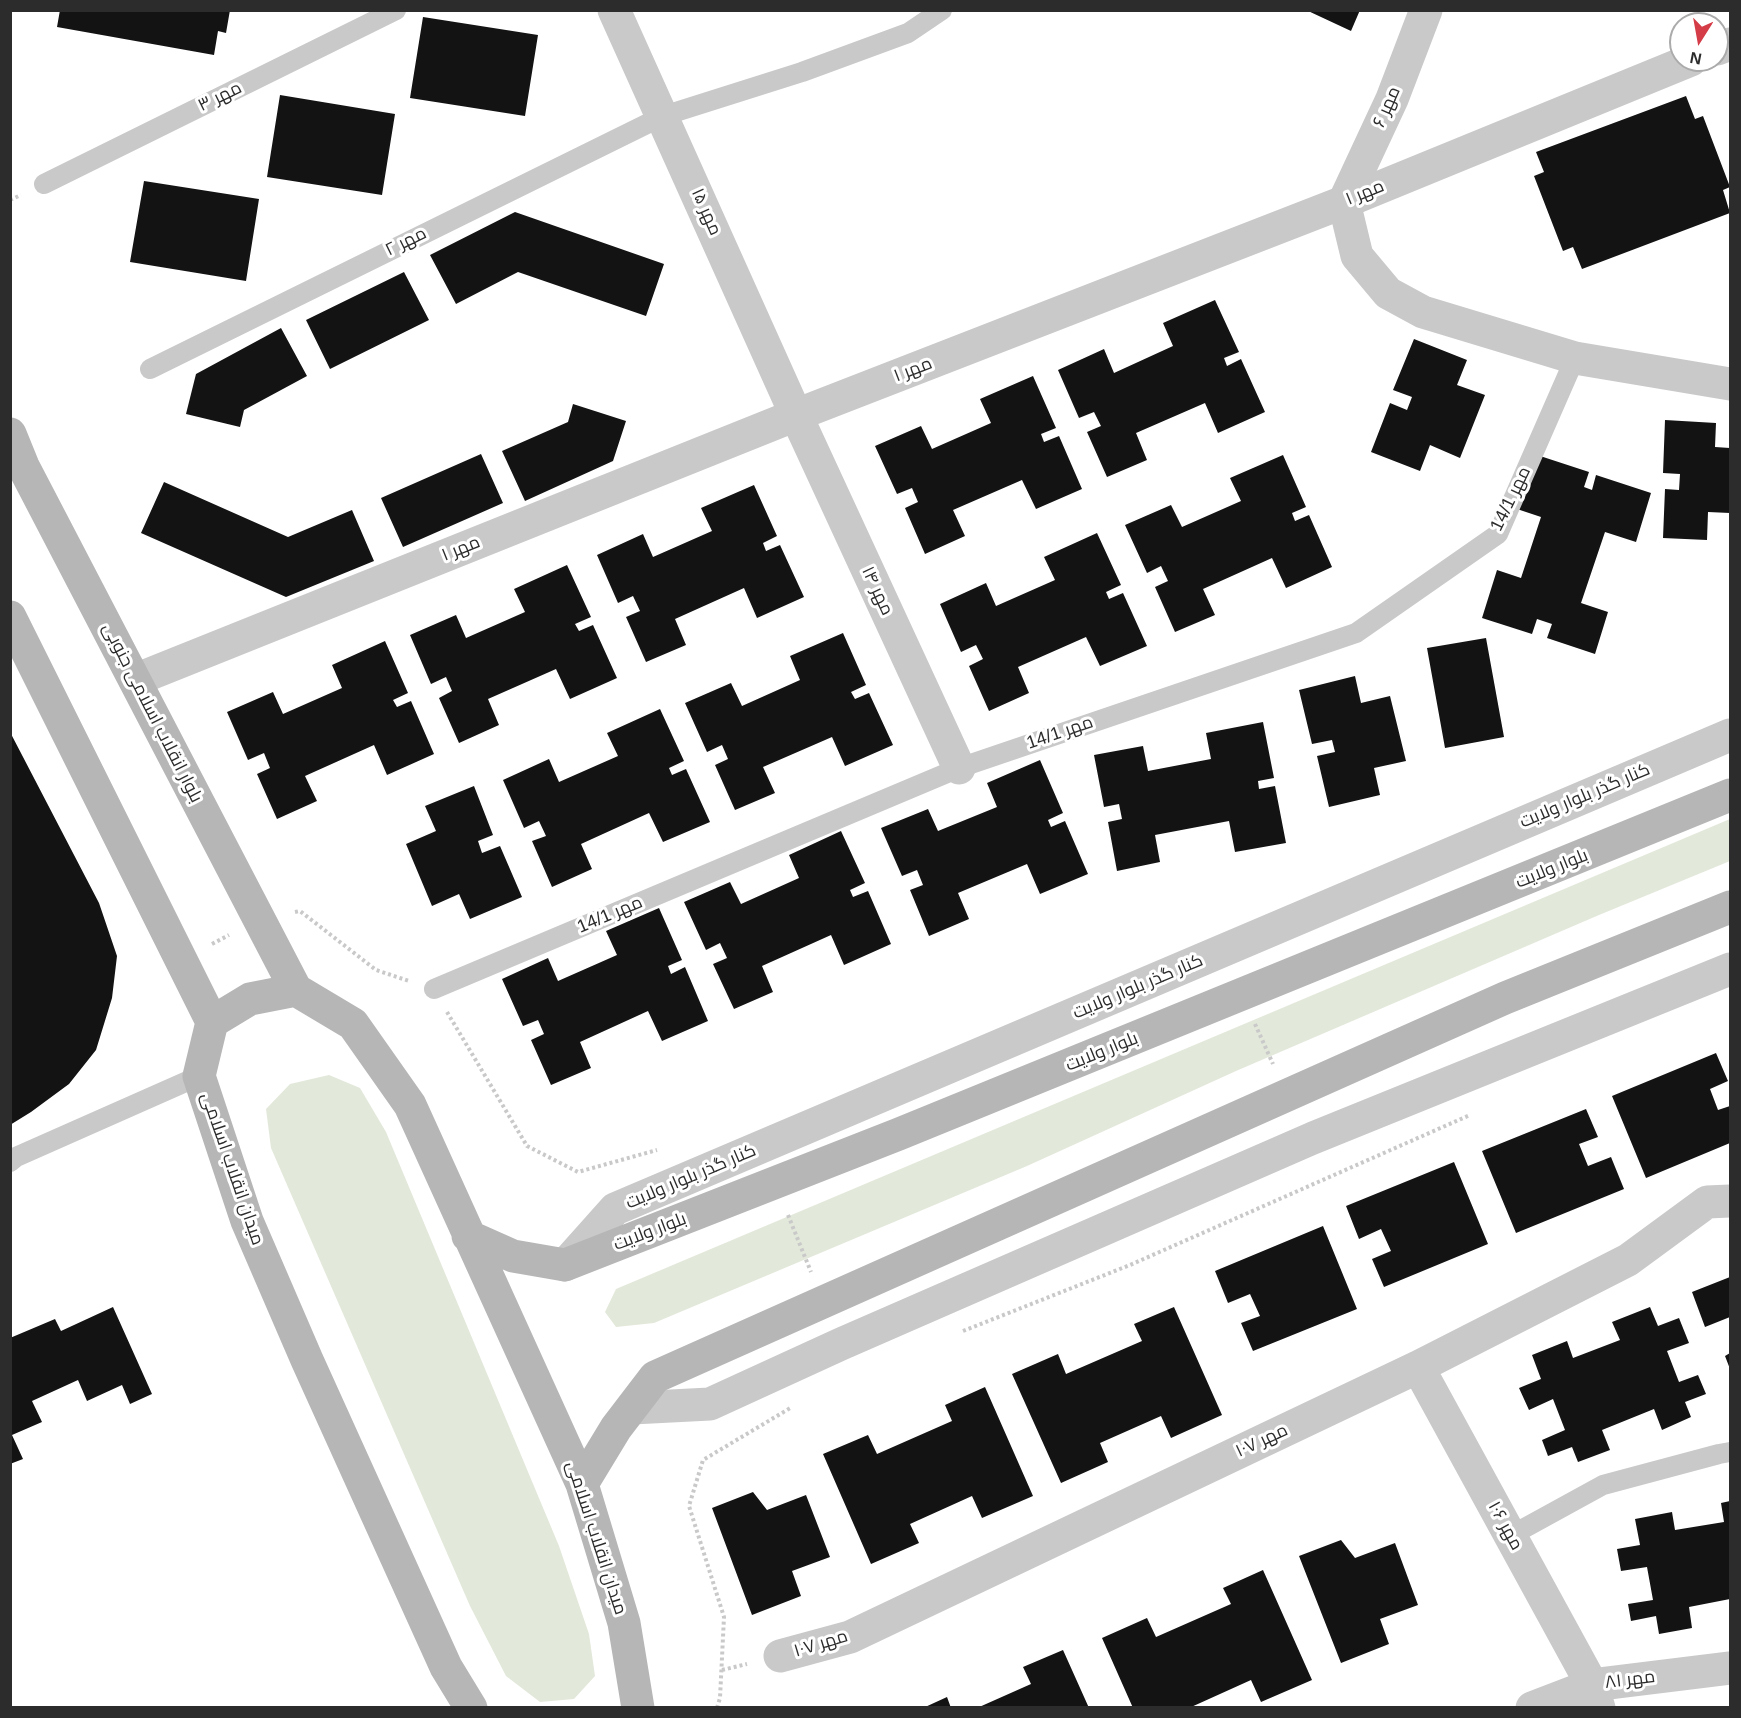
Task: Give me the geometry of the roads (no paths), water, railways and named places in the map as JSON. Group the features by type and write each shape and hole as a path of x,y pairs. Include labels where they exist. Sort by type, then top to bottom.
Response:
{"main road":[{"name":"بلوار انقلاب اسلامی جنوبی","path":"10,434 23,466 296,990"},
{"path":"10,617 212,1022 249,999 296,990"},
{"name":"بلوار ولایت","path":"565,1265 1242,995 1731,795"},
{"path":"582,1484 616,1428 655,1377 1505,998 1731,907"},
{"name":"میدان انقلاب اسلامی","path":"296,990 353,1024 410,1105 582,1484 624,1623 638,1707"},
{"name":"میدان انقلاب اسلامی","path":"212,1022 199,1076 247,1221 307,1360 446,1667 471,1707"},
{"path":"468,1236 513,1256 565,1265"}],"street":[{"name":"مهر ۱۵","path":"614,10 796,415"},
{"name":"مهر ۶","path":"1344,201 1392,99 1426,10"},
{"name":"مهر ۱","path":"135,680 796,415 1344,201 1669,69"},
{"path":"1344,201 1357,256 1388,293 1423,312 1575,358 1731,384"},
{"name":"مهر ۱۴","path":"796,415 959,768"},
{"name":"کنار گذر بلوار ولایت","path":"565,1265 615,1209 1731,735"},
{"path":"632,1408 710,1404 841,1344 1313,1138 1540,1044 1731,969"},
{"name":"مهر ۱۰۷","path":"780,1656 850,1637 1418,1367 1628,1260 1707,1202 1731,1201"},
{"name":"مهر ۱۰۶","path":"1418,1367 1596,1696"},
{"name":"مهر ۸۱","path":"1532,1707 1731,1668"}],"lane":[{"name":"مهر ۳","path":"44,184 396,10"},
{"name":"مهر ۲","path":"150,369 663,116 802,72 908,33 942,10"},
{"name":"مهر 14/1","path":"434,989 959,768 1356,633 1498,534 1575,358"},
{"path":"10,1162 16,1157 199,1076"},
{"path":"1510,1536 1603,1485 1731,1452"}]}
